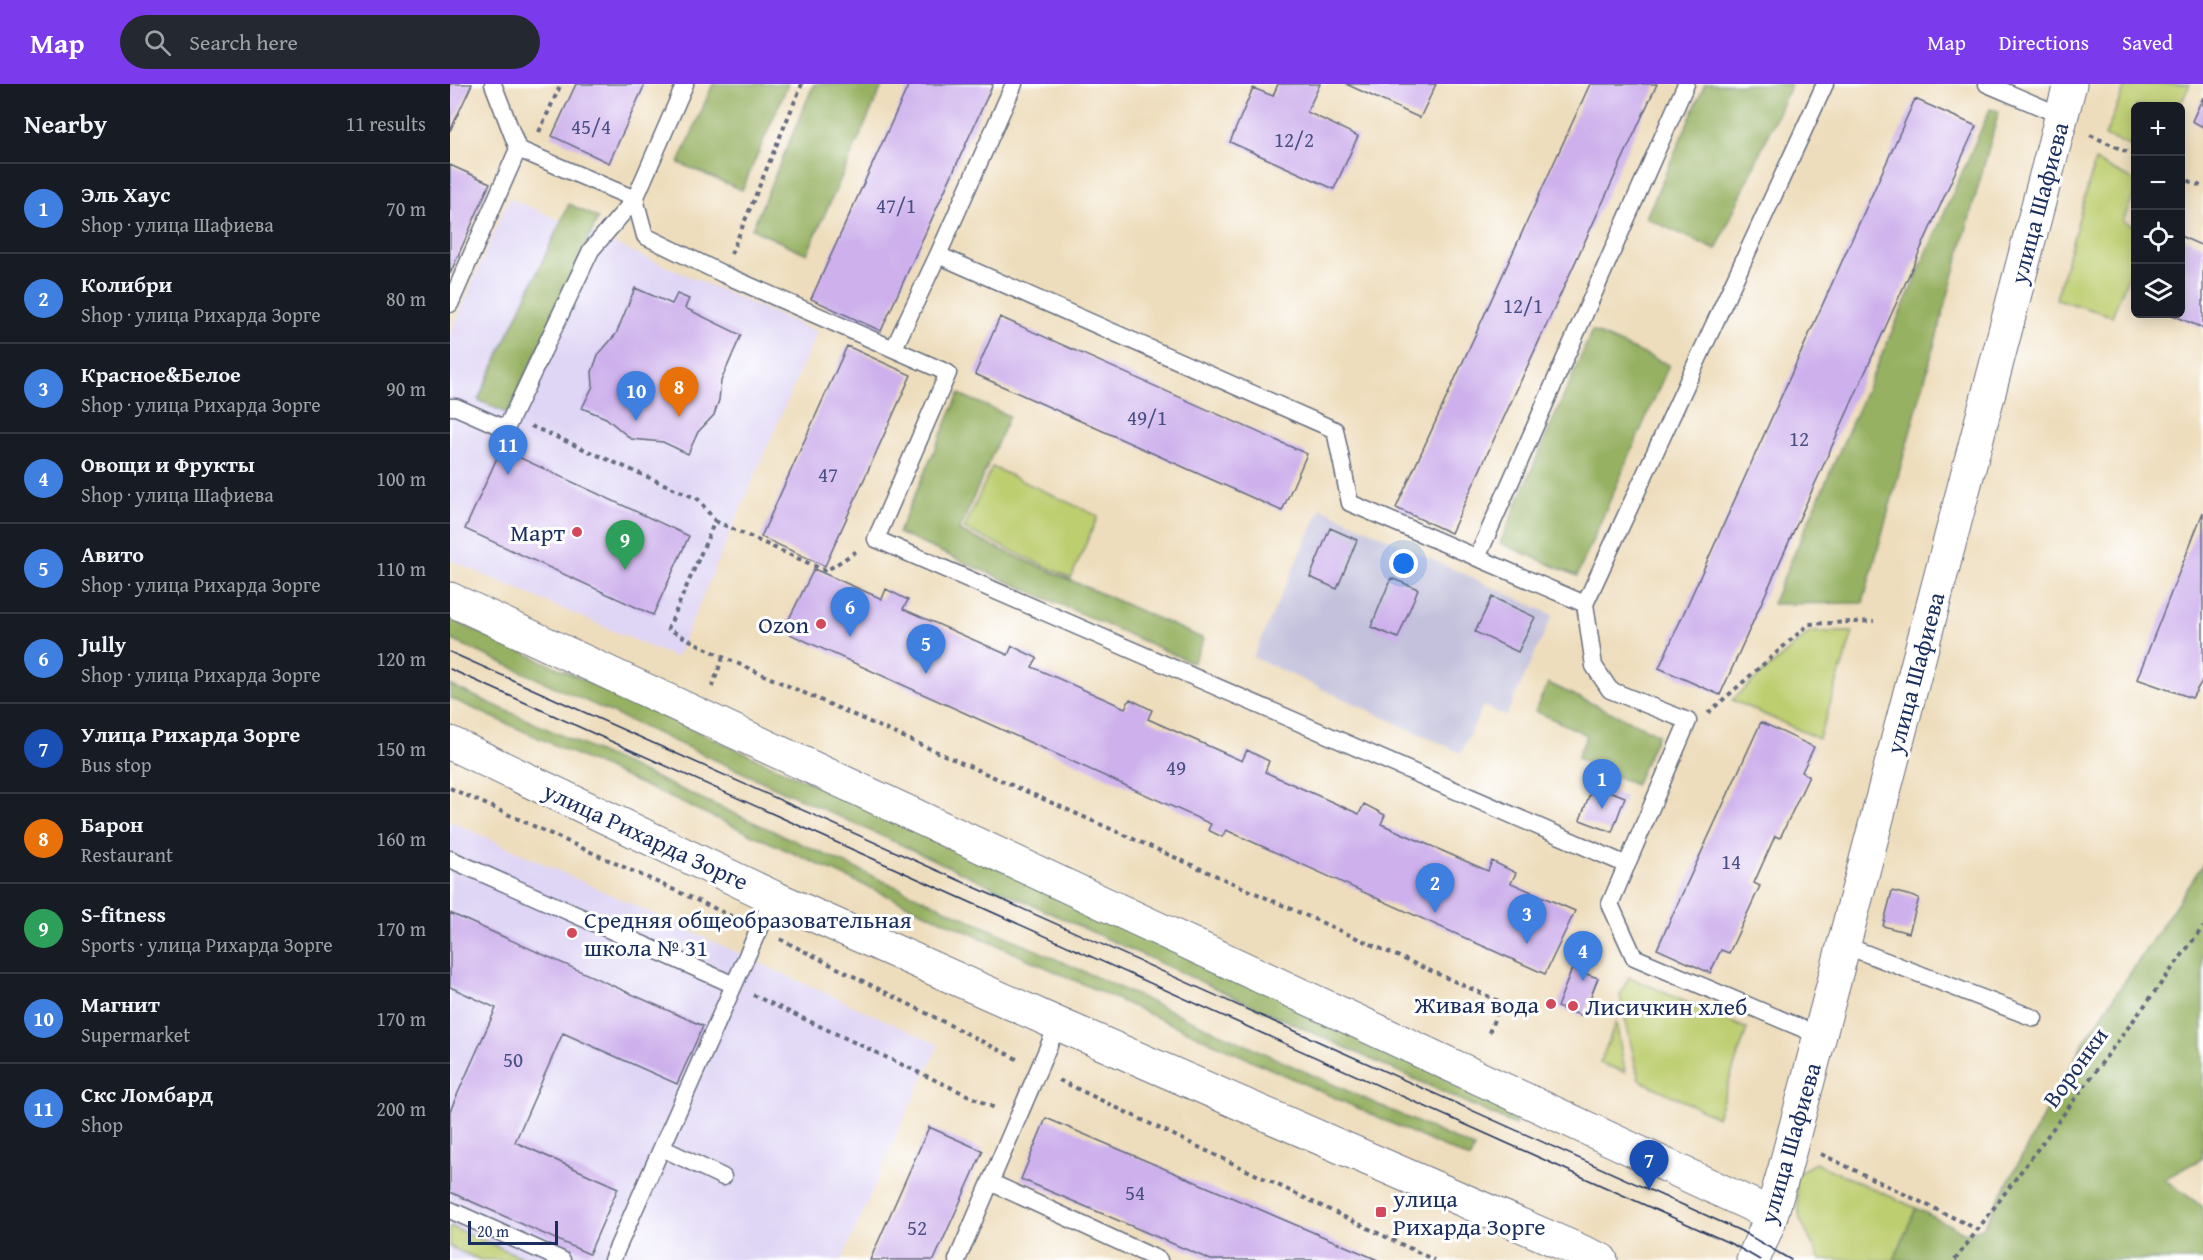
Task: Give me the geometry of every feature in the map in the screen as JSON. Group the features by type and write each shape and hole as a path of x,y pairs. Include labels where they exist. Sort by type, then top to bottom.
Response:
{"street":[{"name":"улица Шафиева","path":"1753,1260 1771,1214 1785,1168 2070,84"},
{"path":"450,599 1771,1214"},
{"name":"улица Рихарда Зорге","path":"450,743 773,897 1058,1024 1601,1260"}],"lane":[{"path":"493,84 524,151 635,199"},
{"path":"450,407 456,407 506,429 591,250 635,199 685,84"},
{"path":"894,348 1014,84"},
{"path":"1477,558 1686,84"},
{"path":"1820,1036 1634,957 1610,904 1688,721 1611,690 1594,666 1585,604 1825,84"},
{"path":"1987,84 2061,119"},
{"path":"450,304 524,151"},
{"path":"635,199 645,236 723,274 948,373 876,539 1627,865"},
{"path":"938,255 1335,430 1350,503 1585,604"},
{"path":"450,860 734,986"},
{"path":"612,1260 773,897"},
{"path":"1844,945 2034,1018"},
{"path":"957,1260 1058,1024"},
{"path":"662,1148 723,1177"},
{"path":"990,1182 1159,1260"},
{"path":"450,1210 562,1260"}],"path":[{"path":"524,151 561,84"},
{"path":"723,274 802,84"},
{"path":"2061,119 2131,154"},
{"path":"2185,179 2203,187"},
{"path":"511,418 698,499 715,521 826,571 876,539"},
{"path":"715,521 668,629 723,657 1501,1002 1488,1035"},
{"path":"1682,735 1809,624 1874,621"},
{"path":"712,687 723,657"},
{"path":"450,788 759,929 1038,1070 1434,1260"},
{"name":"Воронки","path":"1954,1260 2203,927"},
{"path":"734,986 1017,1118"},
{"path":"1785,1168 1803,1163 1817,1152 1977,1229"}],"shaded area":[{"path":"509,198 817,332 676,658 450,560 450,335"},
{"path":"1321,508 1553,615 1506,716 1483,706 1461,753 1253,657"},
{"name":"Средняя общеобразовательная школа № 31","path":"450,821 939,1045 842,1260 450,1260"}],"green space":[{"path":"713,84 788,84 742,190 679,163"},
{"path":"814,84 883,84 807,254 752,229"},
{"path":"1705,84 1791,84 1716,250 1646,218"},
{"path":"2126,84 2190,84 2182,102 2131,102 2131,146 2105,136"},
{"path":"1990,109 1999,111 1863,603 1772,604"},
{"path":"2095,161 2131,179 2131,202 2123,221 2131,225 2131,270 2112,316 2056,299"},
{"path":"569,204 598,218 508,414 478,400"},
{"path":"1592,331 1669,365 1577,576 1500,543"},
{"path":"959,394 1009,416 959,531 1204,639 1193,663 898,533"},
{"path":"992,467 1098,516 1071,578 964,529"},
{"path":"450,619 1523,1107 1515,1125 450,639"},
{"path":"1810,632 1853,632 1819,739 1732,700"},
{"path":"1548,683 1658,734 1635,785 1577,758 1587,735 1535,711"},
{"path":"450,685 1474,1148 1470,1159 450,698"},
{"path":"2203,864 2203,1158 2164,1179 2203,1207 2203,1260 1894,1260 1916,1208 1965,1233 1983,1228 2082,1045"},
{"path":"1629,977 1747,1029 1717,1117 1639,1080 1620,995"},
{"path":"1616,1022 1625,1072 1600,1063"},
{"path":"1815,1163 1916,1208 1894,1260 1820,1260 1800,1219 1794,1175"},
{"path":"450,1226 528,1260 480,1260 450,1247"}],"building":[{"path":"450,84 472,84 450,131"},
{"path":"576,84 645,84 609,163 552,136"},
{"path":"909,84 993,84 881,331 811,299"},
{"path":"1278,84 1320,84 1307,112 1358,136 1334,189 1230,142 1253,88 1273,96"},
{"path":"1346,84 1436,84 1420,118"},
{"path":"1590,84 1657,84 1451,533 1396,508"},
{"path":"2203,97 2203,127 2192,121"},
{"path":"1915,99 1976,126 1720,695 1659,668"},
{"path":"450,165 490,183 450,274"},
{"path":"2185,238 2203,246 2203,328 2179,318 2185,318"},
{"path":"635,288 672,304 677,294 689,299 685,308 741,335 721,381 719,400 714,415 698,432 688,454 663,442 631,439 606,418 582,408 593,386 592,372 598,355 616,334"},
{"path":"1000,317 1307,454 1282,511 975,374"},
{"path":"847,346 911,375 825,566 761,537"},
{"name":"Март","path":"501,449 689,536 653,615 465,529"},
{"path":"2203,512 2203,679 2192,698 2137,679"},
{"path":"1330,528 1357,540 1337,589 1310,577"},
{"path":"814,569 882,599 886,589 908,600 903,609 1008,655 1012,646 1037,658 1032,667 1125,708 1130,699 1152,710 1148,719 1242,761 1247,750 1269,761 1265,772 1359,814 1364,804 1385,815 1381,824 1488,871 1492,861 1516,873 1511,883 1575,911 1545,974 1226,830 1222,837 1208,830 1211,824 783,631"},
{"path":"1391,578 1418,589 1398,638 1371,627"},
{"path":"1492,597 1535,617 1518,652 1475,632"},
{"path":"1761,722 1814,747 1802,772 1809,776 1780,838 1775,836 1754,883 1760,886 1729,953 1721,950 1710,973 1657,949"},
{"path":"1593,785 1625,797 1612,832 1580,820"},
{"path":"1892,891 1919,898 1909,933 1883,926"},
{"path":"450,913 703,1026 677,1084 563,1033 515,1142 618,1188 589,1254 450,1192 450,1111 496,1008 450,987"},
{"path":"1572,969 1598,978 1583,1016 1557,1007"},
{"path":"1046,1118 1378,1260 1211,1260 1021,1179"},
{"path":"929,1127 983,1151 934,1260 870,1260"}],"tram line":[{"path":"450,652 1741,1231 1791,1260"},
{"path":"450,669 1734,1245 1760,1260"}],"place":[{"name":"Барон","path":"679,417"},
{"name":"Магнит","path":"636,421"},
{"name":"Скс Ломбард","path":"508,475"},
{"name":"Март","path":"577,532"},
{"name":"S-fitness","path":"625,570"},
{"name":"Ozon","path":"821,624"},
{"name":"Jully","path":"850,637"},
{"name":"Авито","path":"926,674"},
{"name":"Эль Хаус","path":"1602,809"},
{"name":"Колибри","path":"1435,913"},
{"name":"Средняя общеобразовательная школа № 31","path":"572,933"},
{"name":"Красное&Белое","path":"1527,944"},
{"name":"Овощи и Фрукты","path":"1583,981"},
{"name":"Живая вода","path":"1551,1004"},
{"name":"Лисичкин хлеб","path":"1573,1006"},
{"name":"Улица Рихарда Зорге","path":"1649,1190"},
{"name":"улица Рихарда Зорге","path":"1381,1212"}]}
